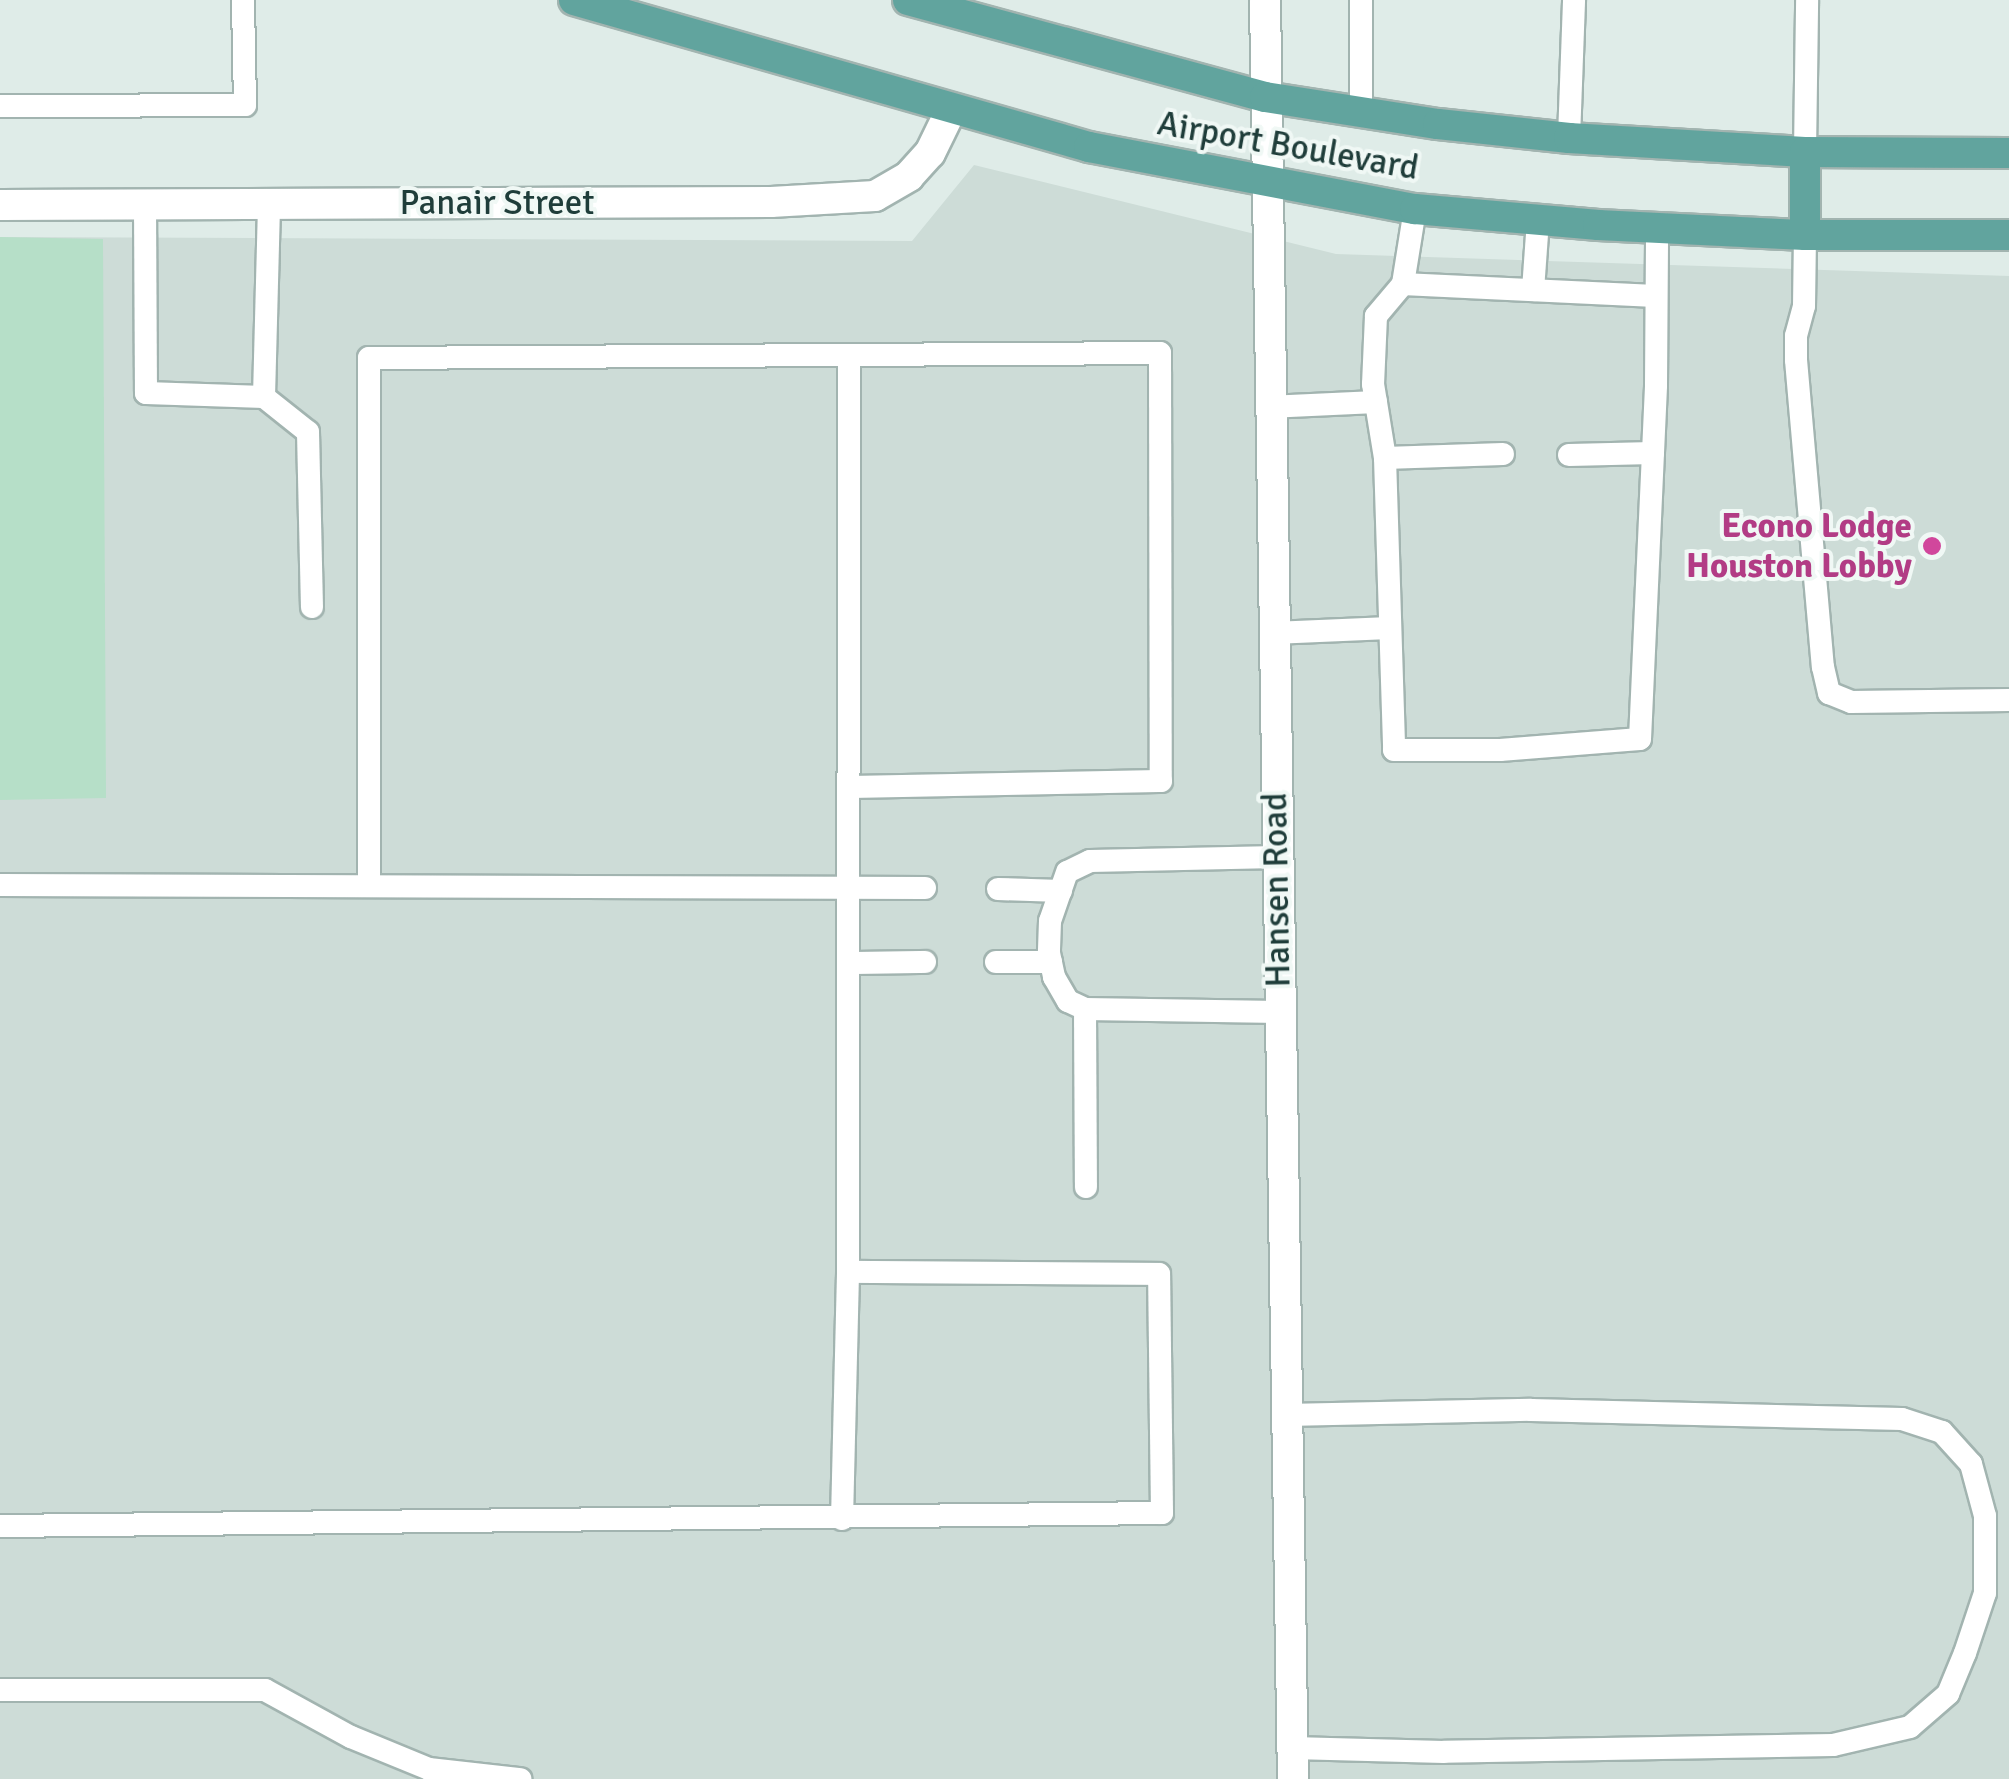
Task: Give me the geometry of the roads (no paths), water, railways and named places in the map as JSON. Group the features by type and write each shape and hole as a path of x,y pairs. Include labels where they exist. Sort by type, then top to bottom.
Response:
{"main road":[{"name":"Airport Boulevard","path":"574,0 640,9 952,110 1089,148 1415,208 1538,220 1805,235 2009,235"},
{"name":"Airport Boulevard","path":"908,0 1265,97 1361,112 1569,138 1806,152 2009,153"},
{"path":"1805,235 1806,152"}],"street":[{"name":"Hansen Road","path":"1265,0 1268,407 1293,1779"},
{"name":"Panair Street","path":"0,205 771,202 875,196 909,176 930,153 952,110"}],"lane":[{"path":"0,106 245,105 243,0"},
{"path":"1361,0 1361,112"},
{"path":"1569,138 1574,0"},
{"path":"1806,152 1807,0"},
{"path":"145,204 146,393 264,398 308,432 312,606"},
{"path":"264,398 268,204"},
{"path":"1415,208 1403,284 1376,316 1376,402 1385,458 1394,750 1500,750 1640,740 1653,453 1657,228"},
{"path":"1532,290 1538,220"},
{"path":"1805,235 1804,306 1796,336 1796,360 1822,667 1830,693 1851,702 2009,700"},
{"path":"1403,284 1656,296"},
{"path":"368,885 370,358 1160,352 1161,781 850,787"},
{"path":"842,1519 848,1272 849,355"},
{"path":"1268,407 1376,402"},
{"path":"1569,454 1653,453"},
{"path":"1385,458 1503,454"},
{"path":"1272,633 1390,628"},
{"path":"1277,857 1090,861 1067,872 1050,921 1050,962 1068,1001 1086,1010 1280,1012"},
{"path":"0,886 925,888"},
{"path":"998,889 1061,891"},
{"path":"849,962 925,962"},
{"path":"996,962 1050,962"},
{"path":"1086,1010 1086,1187"},
{"path":"0,1526 1162,1514 1159,1274 848,1272"},
{"path":"1286,1415 1532,1410 1902,1419 1942,1432 1971,1464 1985,1516 1985,1594 1965,1653 1948,1694 1910,1727 1833,1745 1444,1752 1292,1748"},
{"path":"0,1690 265,1690 352,1737 429,1770 520,1779"}],"place":[{"name":"Econo Lodge Houston Lobby","path":"1932,546"}]}
